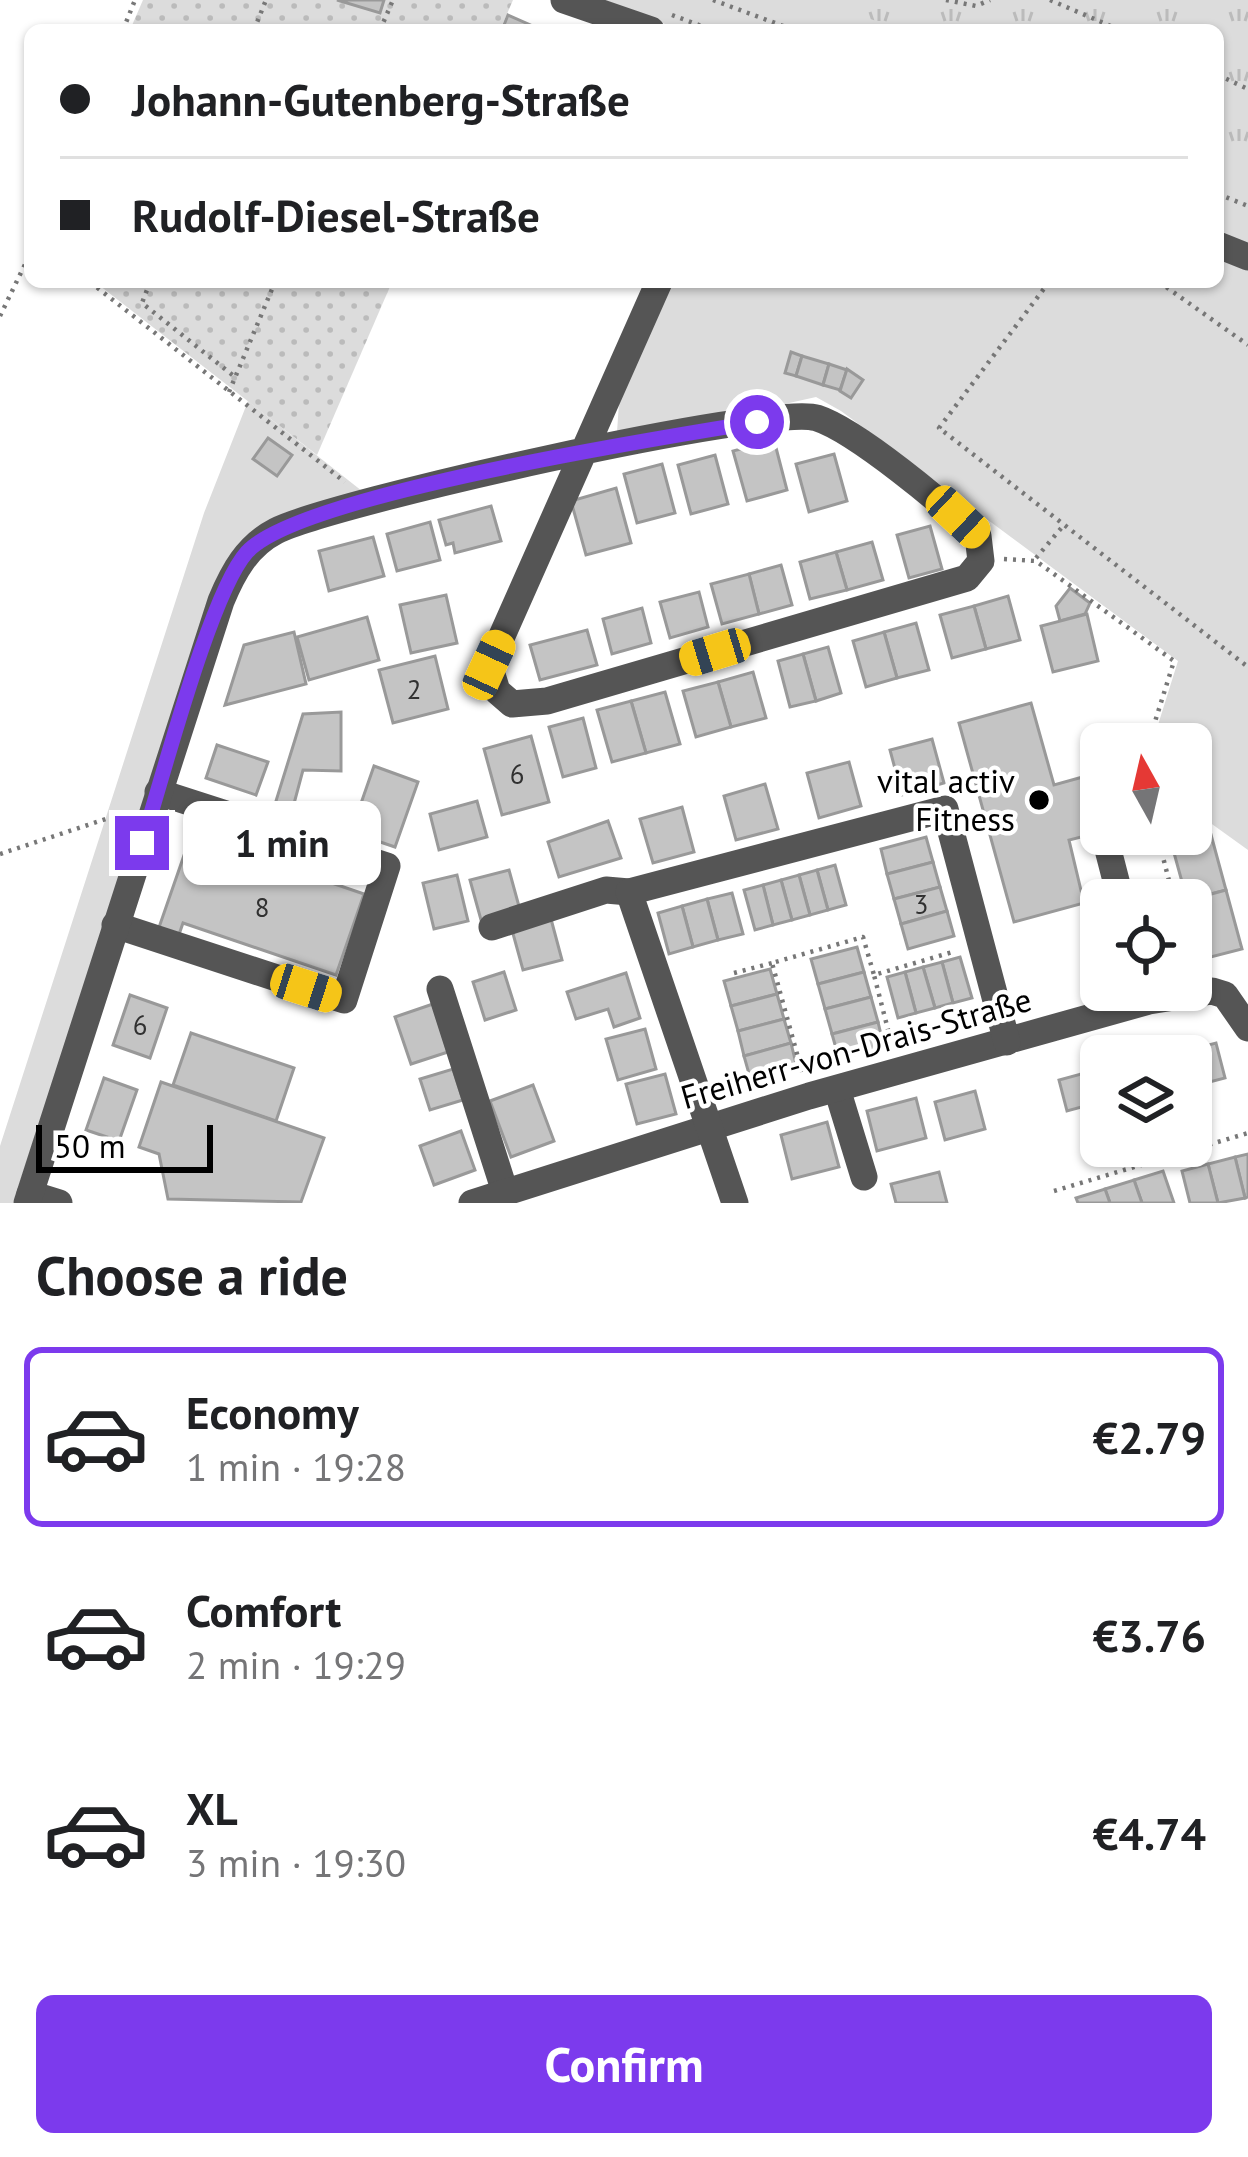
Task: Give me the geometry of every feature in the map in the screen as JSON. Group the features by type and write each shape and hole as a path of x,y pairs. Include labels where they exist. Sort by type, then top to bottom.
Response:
{"street":[{"path":"564,0 634,24"},
{"path":"59,1203 28,1198 221,601 248,552 295,522 588,449 814,416 958,517 978,536 981,561 968,578 547,701 512,704 496,691 489,665 588,449 656,288"},
{"path":"115,926 344,1000 387,866 157,797"},
{"path":"492,927 606,890 629,892 945,809 1007,1042"},
{"path":"629,892 735,1203"},
{"path":"440,989 505,1192"},
{"name":"Freiherr-von-Drais-Straße","path":"1212,991 1225,995 1248,1028"},
{"name":"Freiherr-von-Drais-Straße","path":"472,1203 505,1192 543,1192 709,1126 1101,1011"},
{"path":"837,1088 864,1177"}],"path":[{"path":"713,0 778,24"},
{"path":"946,0 976,6 990,0"},
{"path":"1050,0 1106,24"},
{"path":"0,316 24,266"},
{"path":"98,288 351,487 365,504"},
{"path":"148,288 142,303 235,377"},
{"path":"229,392 272,288"},
{"path":"1042,288 939,428 1248,667"},
{"path":"1168,288 1247,343"},
{"path":"963,380 970,387"},
{"path":"1036,561 1063,526"},
{"path":"981,561 1036,561 1174,661 1155,723"},
{"path":"0,854 157,797"},
{"path":"734,973 863,937 899,1072"},
{"path":"874,974 981,944"},
{"path":"772,963 809,1096"},
{"path":"1054,1191 1248,1133"}],"green space":[{"path":"143,0 513,0 503,24 133,24"},
{"path":"598,0 1248,0 1248,244 1224,234 1224,24 665,24"},
{"path":"818,0 1248,0 1248,174 1224,163 1224,24 884,24"},
{"path":"1224,261 1248,267 1248,850 1212,824 1212,723 1159,723 1178,661 841,411 816,397 633,438 617,432 619,403 664,288 1224,288"},
{"path":"103,288 389,288 317,455"},
{"path":"248,401 367,495 302,513 203,622 13,1203 0,1203 0,1146 204,513"}],"building":[{"path":"337,0 384,0 380,13"},
{"path":"508,15 528,24 504,24"},
{"path":"791,352 802,356 796,376 785,373"},
{"path":"802,356 829,364 823,385 796,376"},
{"path":"829,364 847,370 840,390 823,385"},
{"path":"847,369 863,380 851,398 840,391"},
{"path":"268,438 292,455 277,476 253,459"},
{"path":"774,440 787,490 747,501 733,451"},
{"path":"834,454 847,501 809,512 796,464"},
{"path":"715,455 728,504 691,514 678,465"},
{"path":"662,464 675,513 637,523 624,474"},
{"path":"616,488 631,543 586,555 571,501"},
{"path":"491,506 501,541 455,553 453,543 446,545 439,520"},
{"path":"430,522 440,560 397,571 387,534"},
{"path":"930,526 942,569 909,578 897,535"},
{"path":"373,537 384,576 329,591 319,551"},
{"path":"872,542 883,580 847,590 836,552"},
{"path":"836,552 847,590 810,599 800,562"},
{"path":"781,565 792,605 759,614 749,574"},
{"path":"749,574 759,614 722,624 711,584"},
{"path":"1070,588 1090,603 1085,614 1060,621 1056,606"},
{"path":"699,592 708,627 670,638 660,602"},
{"path":"446,595 457,643 411,653 400,605"},
{"path":"1008,596 1020,640 986,649 974,606"},
{"path":"974,606 986,649 952,658 940,615"},
{"path":"642,608 651,643 612,654 603,619"},
{"path":"1087,614 1098,661 1053,672 1041,626"},
{"path":"367,617 379,660 309,680 297,637"},
{"path":"916,623 929,670 897,678 884,632"},
{"path":"587,630 597,665 540,680 530,645"},
{"path":"294,632 306,684 225,705 244,645"},
{"path":"884,632 897,678 866,687 853,641"},
{"path":"828,647 841,693 816,701 803,654"},
{"path":"803,654 816,701 790,707 778,661"},
{"path":"435,656 448,709 393,723 379,670"},
{"path":"753,672 766,718 731,727 718,682"},
{"path":"718,682 731,727 696,737 683,691"},
{"path":"665,692 680,744 646,753 631,701"},
{"path":"631,701 646,753 612,762 597,710"},
{"name":"vital activ Fitness","path":"1031,703 1054,785 1080,778 1080,837 1069,840 1080,904 1014,922 959,723"},
{"path":"341,712 341,771 303,770 292,811 315,823 311,833 271,817 303,714"},
{"path":"583,718 596,768 563,777 549,727"},
{"path":"531,736 549,802 502,815 484,749"},
{"path":"932,739 944,783 902,795 890,750"},
{"path":"217,745 268,762 256,795 206,778"},
{"path":"849,762 861,806 819,818 807,773"},
{"path":"374,766 418,782 395,847 351,832"},
{"path":"765,784 778,829 736,840 724,796"},
{"path":"477,801 487,837 439,850 430,814"},
{"path":"682,807 694,852 653,863 640,819"},
{"path":"198,815 219,822 212,842 364,894 336,975 183,923 176,943 156,936"},
{"path":"608,821 621,858 559,877 548,842"},
{"path":"926,837 933,862 887,874 881,849"},
{"path":"1212,838 1226,890 1212,894 1212,879 1181,879 1175,855 1212,855"},
{"path":"933,862 940,887 894,899 887,874"},
{"path":"835,865 846,905 828,910 817,870"},
{"path":"509,870 520,910 481,920 470,880"},
{"path":"817,870 828,910 810,915 799,875"},
{"path":"457,875 468,921 434,929 423,883"},
{"path":"799,875 810,915 792,920 781,880"},
{"path":"781,880 792,920 773,925 763,885"},
{"path":"763,885 773,925 755,930 744,890"},
{"path":"940,887 947,911 901,924 894,899"},
{"path":"1226,890 1242,949 1212,957 1212,894"},
{"path":"732,893 743,934 718,940 707,899"},
{"path":"707,899 718,940 693,947 682,906"},
{"path":"682,906 693,947 669,954 658,913"},
{"path":"947,911 954,936 908,949 901,924"},
{"path":"551,919 562,960 523,970 512,930"},
{"path":"857,947 864,972 818,984 811,959"},
{"path":"960,957 972,998 953,1003 942,962"},
{"path":"942,962 953,1003 935,1008 923,967"},
{"path":"923,967 935,1008 916,1013 905,972"},
{"path":"770,969 777,994 731,1006 724,981"},
{"path":"504,972 516,1010 485,1020 473,982"},
{"path":"864,972 871,997 825,1009 818,984"},
{"path":"905,972 916,1013 898,1018 887,977"},
{"path":"626,973 640,1018 614,1027 608,1009 576,1019 567,992"},
{"path":"777,994 784,1019 738,1031 731,1006"},
{"path":"130,995 167,1008 150,1058 113,1045"},
{"path":"871,997 878,1022 832,1034 825,1009"},
{"path":"433,1004 448,1052 411,1064 395,1017"},
{"path":"784,1019 791,1043 744,1056 738,1031"},
{"path":"878,1022 884,1047 839,1059 832,1034"},
{"path":"645,1029 656,1069 618,1080 606,1039"},
{"path":"191,1033 294,1068 276,1121 173,1085"},
{"path":"791,1043 797,1068 751,1081 744,1056"},
{"path":"1216,1043 1225,1078 1212,1081 1212,1044"},
{"path":"453,1069 463,1100 430,1110 420,1079"},
{"path":"665,1074 676,1114 637,1124 626,1084"},
{"path":"1080,1074 1080,1107 1067,1111 1059,1080"},
{"path":"104,1078 137,1090 119,1141 86,1130"},
{"path":"161,1082 324,1138 301,1202 168,1199 159,1154 139,1147"},
{"path":"533,1085 554,1141 511,1157 490,1101"},
{"path":"975,1091 985,1129 945,1140 935,1102"},
{"path":"916,1098 926,1138 877,1151 867,1111"},
{"path":"827,1122 839,1167 792,1179 781,1135"},
{"path":"461,1131 475,1170 434,1185 420,1146"},
{"path":"1248,1154 1248,1197 1245,1198 1235,1157"},
{"path":"1235,1157 1245,1198 1218,1203 1209,1167"},
{"path":"1209,1167 1218,1203 1190,1203 1182,1171"},
{"path":"1163,1171 1174,1203 1142,1203 1134,1180"},
{"path":"939,1172 947,1203 896,1203 891,1184"},
{"path":"1134,1180 1142,1203 1110,1203 1105,1189"},
{"path":"1105,1189 1110,1203 1078,1203 1076,1198"}],"place":[{"name":"vital activ Fitness","path":"1039,800"}],"route":[{"path":"142,843 231,576 248,552 272,533 295,522 588,449 757,422"}]}
